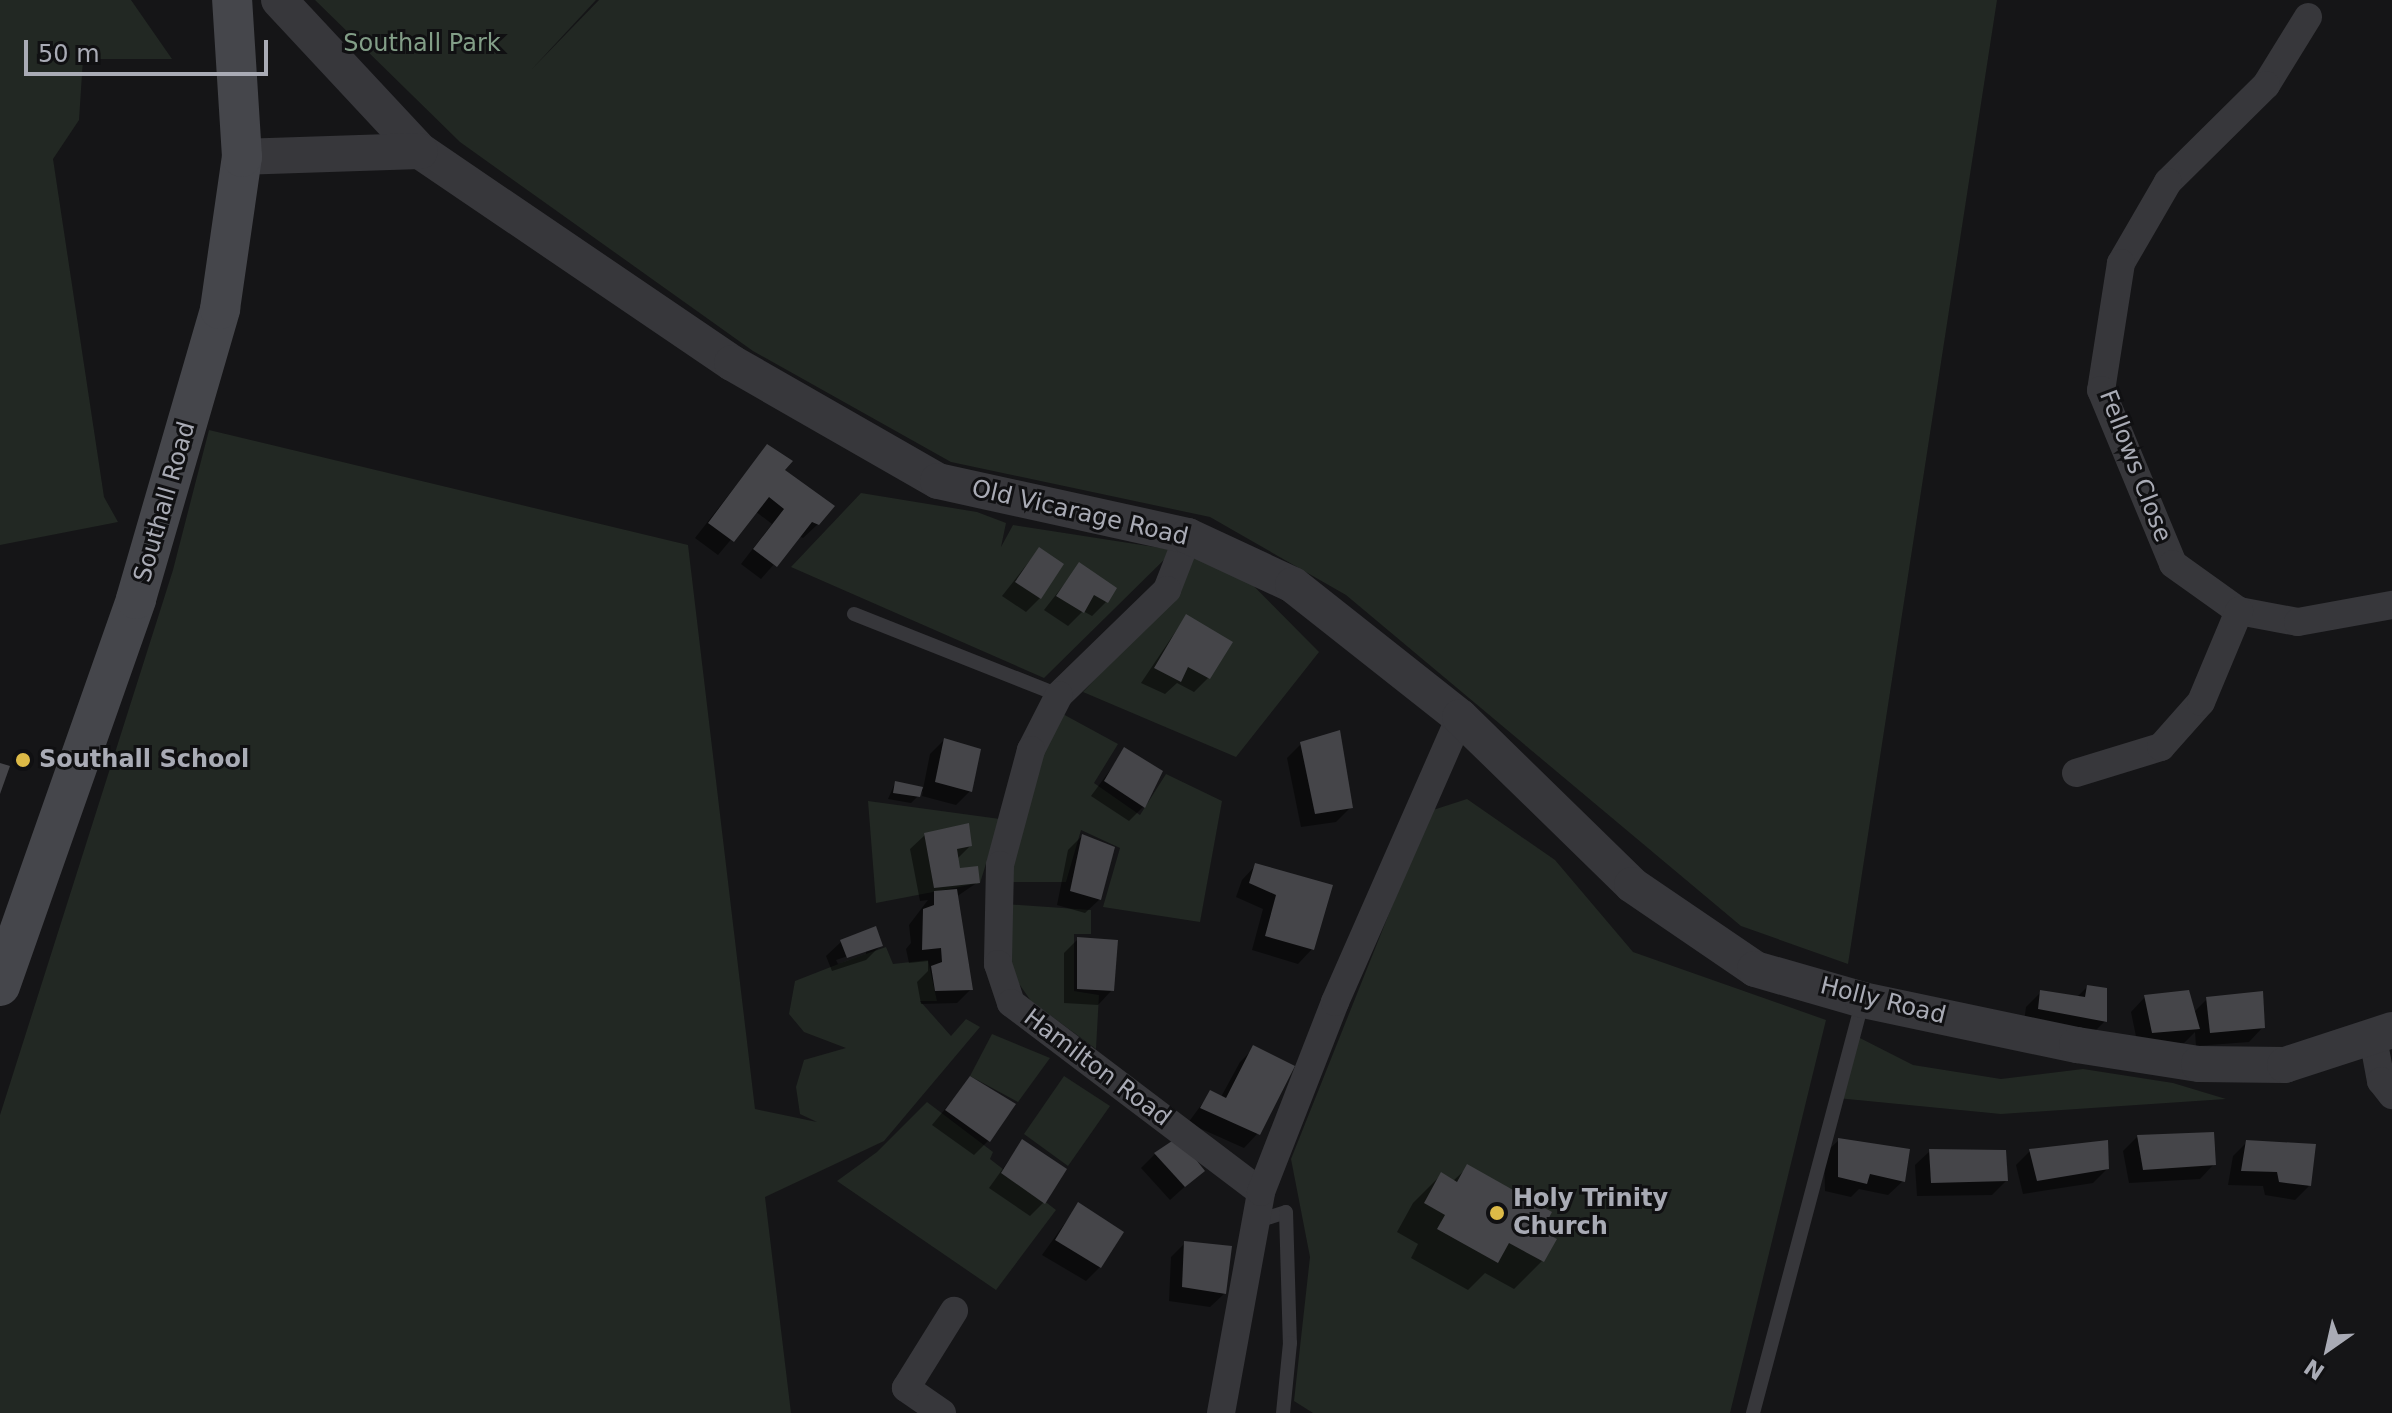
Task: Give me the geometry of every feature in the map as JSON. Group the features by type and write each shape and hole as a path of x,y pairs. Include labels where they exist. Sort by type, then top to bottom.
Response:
{"main road":[{"name":"Southall Road","path":"0,986 166,503 220,309 242,157 232,0"}],"street":[{"name":"Old Vicarage Road","path":"279,0 420,151 732,363 938,481 1188,536 1293,585 1460,717"},
{"name":"Fellows Close","path":"2308,17 2266,85 2168,182 2121,263 2101,390 2173,564 2239,611 2298,622 2392,605"},
{"path":"242,157 420,151"},
{"name":"Hamilton Road","path":"1188,536 1167,590 1059,695 1031,750 1000,865 998,964 1011,1003 1261,1192"},
{"path":"2076,773 2161,747 2201,702 2239,611"},
{"path":"1221,1413 1261,1192 1335,1002 1460,717"},
{"name":"Holly Road","path":"1460,717 1632,885 1755,969 1863,1000 2077,1045 2199,1064 2285,1065 2382,1034"},
{"path":"2382,1034 2381,1081 2392,1095"},
{"path":"942,1413 906,1388 954,1311"}],"lane":[{"path":"854,614 1059,695"},
{"path":"1753,1413 1863,1000"},
{"path":"1258,1221 1286,1212 1290,1343 1283,1413"}],"green space":[{"path":"0,0 131,0 172,59 83,59 79,120 53,159 104,497 118,522 0,545"},
{"name":"Southall Park","path":"315,0 596,0 532,69 599,0 1997,0 1848,964 1741,926 1346,595 1210,517 951,462 753,351 460,142"},
{"path":"209,430 688,545 755,1109 817,1122 800,1114 796,1087 804,1060 846,1048 804,1032 789,1014 795,981 846,961 886,947 893,964 928,960 937,1001 920,1001 951,1036 966,1019 980,1027 884,1141 765,1197 791,1413 0,1413 0,1115 173,570"},
{"path":"861,493 977,512 1006,523 1001,547 1013,525 1174,550 1044,678 791,567"},
{"path":"1190,554 1227,559 1319,652 1236,757 1083,692 1172,597"},
{"path":"1061,713 1118,744 1094,783 1140,815 1166,774 1222,801 1200,922 1103,907 1120,848 1081,830 1066,882 1008,882 1035,770"},
{"path":"1467,799 1555,860 1633,952 1826,1020 1730,1413 1313,1413 1294,1401 1310,1257 1291,1159 1430,811"},
{"path":"868,801 1000,819 980,883 876,903"},
{"path":"1004,904 1091,910 1091,934 1074,934 1074,991 1099,995 1096,1049 1031,1001 1003,961"},
{"path":"992,1034 1050,1058 1018,1102 970,1076"},
{"path":"1854,1035 1913,1065 2001,1079 2083,1069 2173,1083 2226,1099 2001,1114 1837,1098"},
{"path":"1064,1076 1110,1106 1068,1166 1024,1134"},
{"path":"927,1102 993,1152 990,1159 1056,1210 996,1290 837,1181 877,1152"}],"building":[{"path":"767,444 793,461 785,470 835,506 819,525 812,522 777,567 753,549 784,509 769,497 734,542 708,523"},
{"path":"1039,547 1064,564 1041,599 1015,582"},
{"path":"1079,562 1117,588 1108,603 1094,595 1084,613 1056,596"},
{"path":"1186,614 1233,642 1210,679 1188,667 1181,682 1154,668"},
{"path":"1340,730 1353,808 1315,814 1300,742"},
{"path":"944,738 981,749 972,792 935,782"},
{"path":"1124,747 1163,771 1145,808 1104,781"},
{"path":"0,763 10,766 0,794"},
{"path":"895,781 923,787 920,797 893,793"},
{"path":"969,823 972,846 957,849 960,868 978,866 980,883 934,888 924,833"},
{"path":"1082,834 1115,847 1101,900 1070,891"},
{"path":"1255,863 1333,885 1314,950 1265,936 1276,895 1249,883"},
{"path":"957,889 973,990 935,991 931,966 942,962 941,948 922,950 923,909 934,905 934,891"},
{"path":"876,926 883,946 847,958 840,940"},
{"path":"1077,937 1118,940 1114,991 1077,989"},
{"path":"2087,985 2107,988 2107,1022 2038,1009 2040,990 2085,997"},
{"path":"2189,990 2200,1029 2152,1033 2144,995"},
{"path":"2263,991 2265,1028 2210,1033 2206,997"},
{"path":"1253,1045 1295,1066 1260,1135 1200,1108 1210,1090 1226,1098"},
{"path":"970,1076 1016,1104 990,1142 945,1110"},
{"path":"2214,1132 2216,1165 2143,1170 2137,1135"},
{"path":"1178,1137 1205,1171 1185,1187 1154,1153"},
{"path":"1838,1138 1910,1149 1905,1182 1870,1174 1867,1184 1838,1177"},
{"path":"1022,1139 1067,1169 1045,1204 1001,1173"},
{"path":"2108,1140 2109,1169 2037,1181 2029,1149"},
{"path":"2246,1140 2316,1144 2311,1186 2279,1182 2277,1172 2241,1171"},
{"path":"1929,1149 2006,1150 2008,1181 1931,1183"},
{"name":"Holy Trinity Church","path":"1467,1164 1552,1212 1542,1231 1557,1239 1544,1262 1509,1243 1498,1263 1437,1229 1445,1215 1424,1203 1441,1172 1457,1182"},
{"path":"1078,1202 1124,1232 1101,1268 1055,1240"},
{"path":"1184,1241 1232,1246 1226,1294 1182,1287"}],"place":[{"name":"Southall School","path":"23,760"},
{"name":"Holy Trinity Church","path":"1497,1213"}]}
